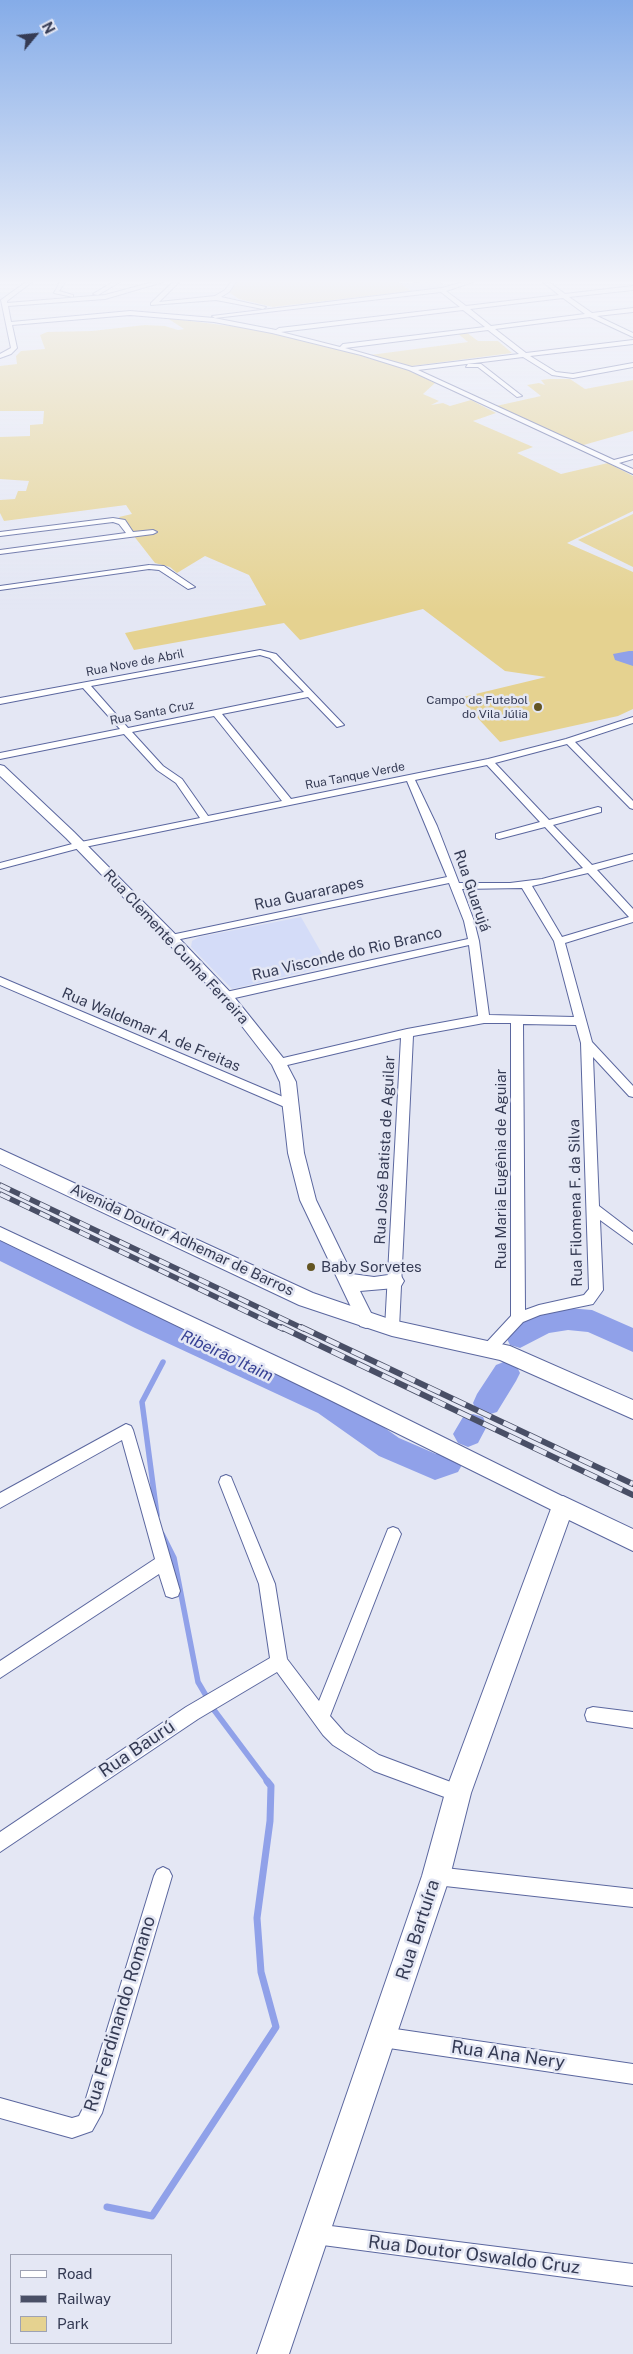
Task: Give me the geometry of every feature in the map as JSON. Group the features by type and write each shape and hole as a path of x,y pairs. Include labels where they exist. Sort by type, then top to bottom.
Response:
{"main road":[{"name":"Avenida Doutor Adhemar de Barros","path":"0,1156 306,1298 366,1321 496,1350 633,1410"},
{"path":"563,1506 633,1540"},
{"name":"Rua Bartuíra","path":"273,2354 436,1876 458,1793 563,1506"}],"street":[{"path":"461,392 633,472"},
{"path":"514,392 520,396"},
{"path":"612,462 633,457"},
{"path":"0,534 113,520 122,522 130,534"},
{"path":"0,552 153,532"},
{"path":"0,588 149,567 161,568 191,587"},
{"name":"Rua Nove de Abril","path":"0,701 260,652 273,656 309,694"},
{"path":"84,685 160,768 179,781 205,818"},
{"path":"309,694 340,725"},
{"name":"Rua Santa Cruz","path":"0,756 309,694"},
{"path":"217,713 287,801"},
{"name":"Rua Tanque Verde","path":"0,866 79,844 489,762 569,741 633,720"},
{"path":"569,741 633,806"},
{"path":"489,762 633,914"},
{"name":"Rua Clemente Cunha Ferreira","path":"0,769 79,844 171,938 226,996 279,1063 288,1082 296,1153 308,1200 366,1321"},
{"name":"Rua Guarujá","path":"410,778 454,882 474,941 484,1019"},
{"path":"499,836 598,810"},
{"name":"Rua Guararapes","path":"171,938 454,882 526,885 591,870 633,857"},
{"name":"Rua Filomena F. da Silva","path":"496,1350 518,1318 539,1310 588,1300 596,1290 587,1042 559,941 526,885"},
{"path":"559,941 633,919"},
{"name":"Rua Visconde do Rio Branco","path":"226,996 474,941"},
{"name":"Rua Waldemar A. de Freitas","path":"0,980 291,1105"},
{"path":"279,1063 407,1033 484,1019 580,1021"},
{"name":"Rua Maria Eugênia de Aguiar","path":"517,1019 518,1318"},
{"name":"Rua José Batista de Aguilar","path":"392,1328 407,1033"},
{"path":"587,1042 633,1093"},
{"path":"594,1209 633,1239"},
{"path":"0,1233 335,1393 563,1506"},
{"path":"345,1279 361,1284 395,1281"},
{"path":"0,1501 126,1430 172,1592"},
{"path":"226,1482 256,1550 267,1584 279,1662 339,1739 374,1762 458,1793"},
{"path":"321,1717 393,1534"},
{"path":"0,1670 164,1562"},
{"name":"Rua Baurú","path":"0,1843 192,1712 279,1662"},
{"path":"593,1715 633,1720"},
{"name":"Rua Ferdinando Romano","path":"0,2108 72,2128 84,2124 92,2113 163,1876"},
{"path":"436,1876 633,1898"},
{"name":"Rua Ana Nery","path":"382,2037 633,2074"},
{"name":"Rua Doutor Oswaldo Cruz","path":"315,2234 633,2275"}],"shaded area":[{"path":"301,917 329,966 232,989 191,947 192,941 199,937"}],"green space":[{"path":"0,392 425,392 423,394 439,401 431,405 443,403 450,406 471,400 496,413 473,421 533,447 517,453 561,474 608,463 633,476 633,511 567,543 633,572 633,709 618,716 500,742 459,698 546,677 505,671 423,609 300,640 284,623 134,650 125,633 266,605 249,575 205,556 177,573 170,567 155,563 119,517 132,514 126,505 4,521 0,513 0,500 15,499 18,491 26,491 29,481 0,479 0,437 30,436 30,425 43,424 44,411 0,411"},
{"path":"536,392 633,392 633,431 580,446 496,406 541,396"},
{"path":"633,514 633,567 578,540"}],"water":[{"path":"633,651 633,666 615,660 613,654"}],"waterway":[{"name":"Ribeirão Itaim","path":"0,1249 145,1320 328,1404 389,1447 435,1467 448,1463"},
{"name":"Ribeirão Itaim","path":"520,1337 543,1323 568,1319 592,1321 633,1341"},
{"path":"157,1515 142,1402 163,1362"},
{"name":"Ribeirão Itaim","path":"487,1403 506,1373"},
{"name":"Ribeirão Itaim","path":"468,1434 473,1426"},
{"path":"162,1534 174,1558 198,1682 208,1699"},
{"path":"211,1706 268,1782"},
{"path":"107,2207 152,2216 276,2027 261,1972 257,1918 270,1821 271,1786 267,1781"}],"railway":[{"path":"0,1185 304,1329"},
{"path":"0,1194 283,1329"},
{"path":"281,1327 633,1495"},
{"path":"301,1327 633,1484"}],"place":[{"name":"Campo de Futebol do Vila Júlia","path":"538,707"},
{"name":"Baby Sorvetes","path":"311,1267"}]}
